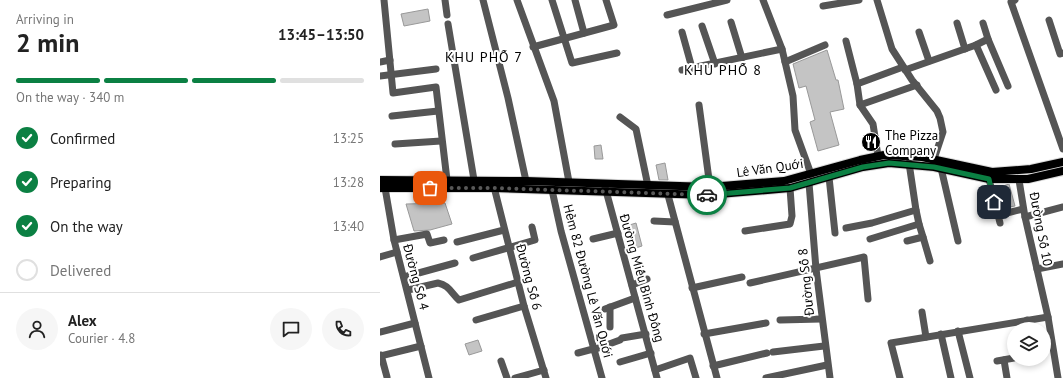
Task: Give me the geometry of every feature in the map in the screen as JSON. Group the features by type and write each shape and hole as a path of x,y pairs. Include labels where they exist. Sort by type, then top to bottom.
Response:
{"main road":[{"name":"Lê Văn Quới","path":"382,184 493,184 526,181 710,187 768,183 811,174 878,156 896,154 934,159 980,170 1019,175 1063,162"},
{"name":"Lê Văn Quới","path":"382,184 474,180 493,184 552,190 606,193 707,195 790,188 871,165 909,163 941,168 989,179 1063,171"}],"street":[{"path":"384,0 393,93 436,87 441,141 447,180"},
{"path":"445,0 447,15"},
{"path":"483,0 508,98 526,181"},
{"path":"552,0 572,63 617,52"},
{"path":"575,0 584,33"},
{"path":"533,47 614,25 606,0"},
{"path":"667,16 727,0"},
{"path":"763,0 782,49 793,96 795,130 811,174"},
{"path":"823,6 860,0"},
{"path":"877,0 892,49 904,68 937,110 942,125 942,139 934,159"},
{"path":"1016,0 1011,2 1063,149"},
{"path":"518,2 533,47 545,72 554,101 569,182"},
{"path":"1049,20 1060,54 1063,53"},
{"path":"731,22 742,58"},
{"path":"957,23 965,49"},
{"path":"983,23 988,39 1008,86"},
{"path":"448,24 474,180"},
{"path":"702,26 716,64"},
{"path":"682,32 692,68"},
{"path":"919,32 929,61"},
{"path":"857,84 965,49 988,39"},
{"path":"846,41 853,74 857,84 860,105 873,124 878,156"},
{"path":"785,62 825,45"},
{"path":"976,45 996,90"},
{"path":"682,70 782,49"},
{"path":"380,62 390,60"},
{"path":"380,76 436,69"},
{"path":"860,105 917,85"},
{"path":"699,105 710,187"},
{"path":"392,116 438,111"},
{"path":"620,117 636,128 648,186"},
{"path":"395,144 441,141"},
{"path":"909,163 916,210 922,237 930,261"},
{"path":"941,168 958,241"},
{"name":"Đường Số 10","path":"1019,175 1023,209 1048,317 1059,373"},
{"path":"829,177 835,233"},
{"path":"989,179 1000,223"},
{"name":"Đường Số 8","path":"809,183 821,319 830,378"},
{"name":"Đường Số 4","path":"382,184 394,240 408,290 429,378"},
{"name":"Đường Số 6","path":"493,184 524,306 546,378"},
{"name":"Đường Miếu Bình Đông","path":"604,184 657,378"},
{"path":"745,231 790,224 792,216 790,188"},
{"name":"Hẻm 82 Đường Lê Văn Quới","path":"552,190 561,231 602,378"},
{"path":"668,195 717,378"},
{"path":"1025,217 1063,207"},
{"path":"1007,212 1023,209"},
{"path":"846,228 872,223 916,210"},
{"path":"654,221 675,222"},
{"path":"870,239 919,224"},
{"path":"472,258 535,240 532,227"},
{"path":"457,242 504,230"},
{"path":"593,239 618,233"},
{"path":"394,240 427,234 430,243 444,240"},
{"path":"907,241 922,237"},
{"path":"380,257 397,252"},
{"path":"750,283 864,257 868,299"},
{"path":"404,277 455,263"},
{"path":"1036,269 1063,264"},
{"path":"692,288 742,277"},
{"path":"632,285 647,279"},
{"path":"408,290 438,283 443,284 458,300 518,282"},
{"path":"610,327 607,308 636,298"},
{"path":"476,320 524,306"},
{"path":"922,312 926,337"},
{"path":"900,378 891,343 1048,317"},
{"path":"780,320 821,319"},
{"path":"380,332 415,323"},
{"path":"704,334 766,323"},
{"path":"958,331 970,378"},
{"path":"578,353 593,350 622,338 646,334"},
{"path":"941,334 951,378"},
{"path":"387,377 380,355 421,346"},
{"path":"714,366 770,352 824,346"},
{"path":"620,362 651,353"},
{"path":"655,370 690,358 696,378"},
{"path":"1007,360 1000,361 1007,378"},
{"path":"501,361 507,378"},
{"path":"766,378 787,376 827,365"},
{"path":"515,378 544,370"}],"building":[{"path":"428,9 430,21 404,26 401,14"},
{"path":"827,50 836,80 838,80 844,109 830,112 839,145 818,151 810,122 815,120 806,86 799,88 793,64"},
{"path":"601,145 603,159 595,159 594,146"},
{"path":"665,163 668,180 659,180 656,165"},
{"path":"1009,184 1015,206 1009,207 1003,186"},
{"path":"445,203 452,224 430,230 414,231 406,204"},
{"path":"636,223 642,246 629,250 623,227"},
{"path":"478,340 482,351 469,355 465,344"}],"way so far":[{"path":"430,188 494,188 707,195"}],"place":[{"name":"The Pizza Company","path":"871,142"}],"district":[{"name":"KHU PHỐ 7","path":"484,57"},
{"name":"KHU PHỐ 8","path":"723,70"}],"route":[{"path":"707,195 790,188 863,167 889,163 909,163 941,168 989,179 994,202"}]}
